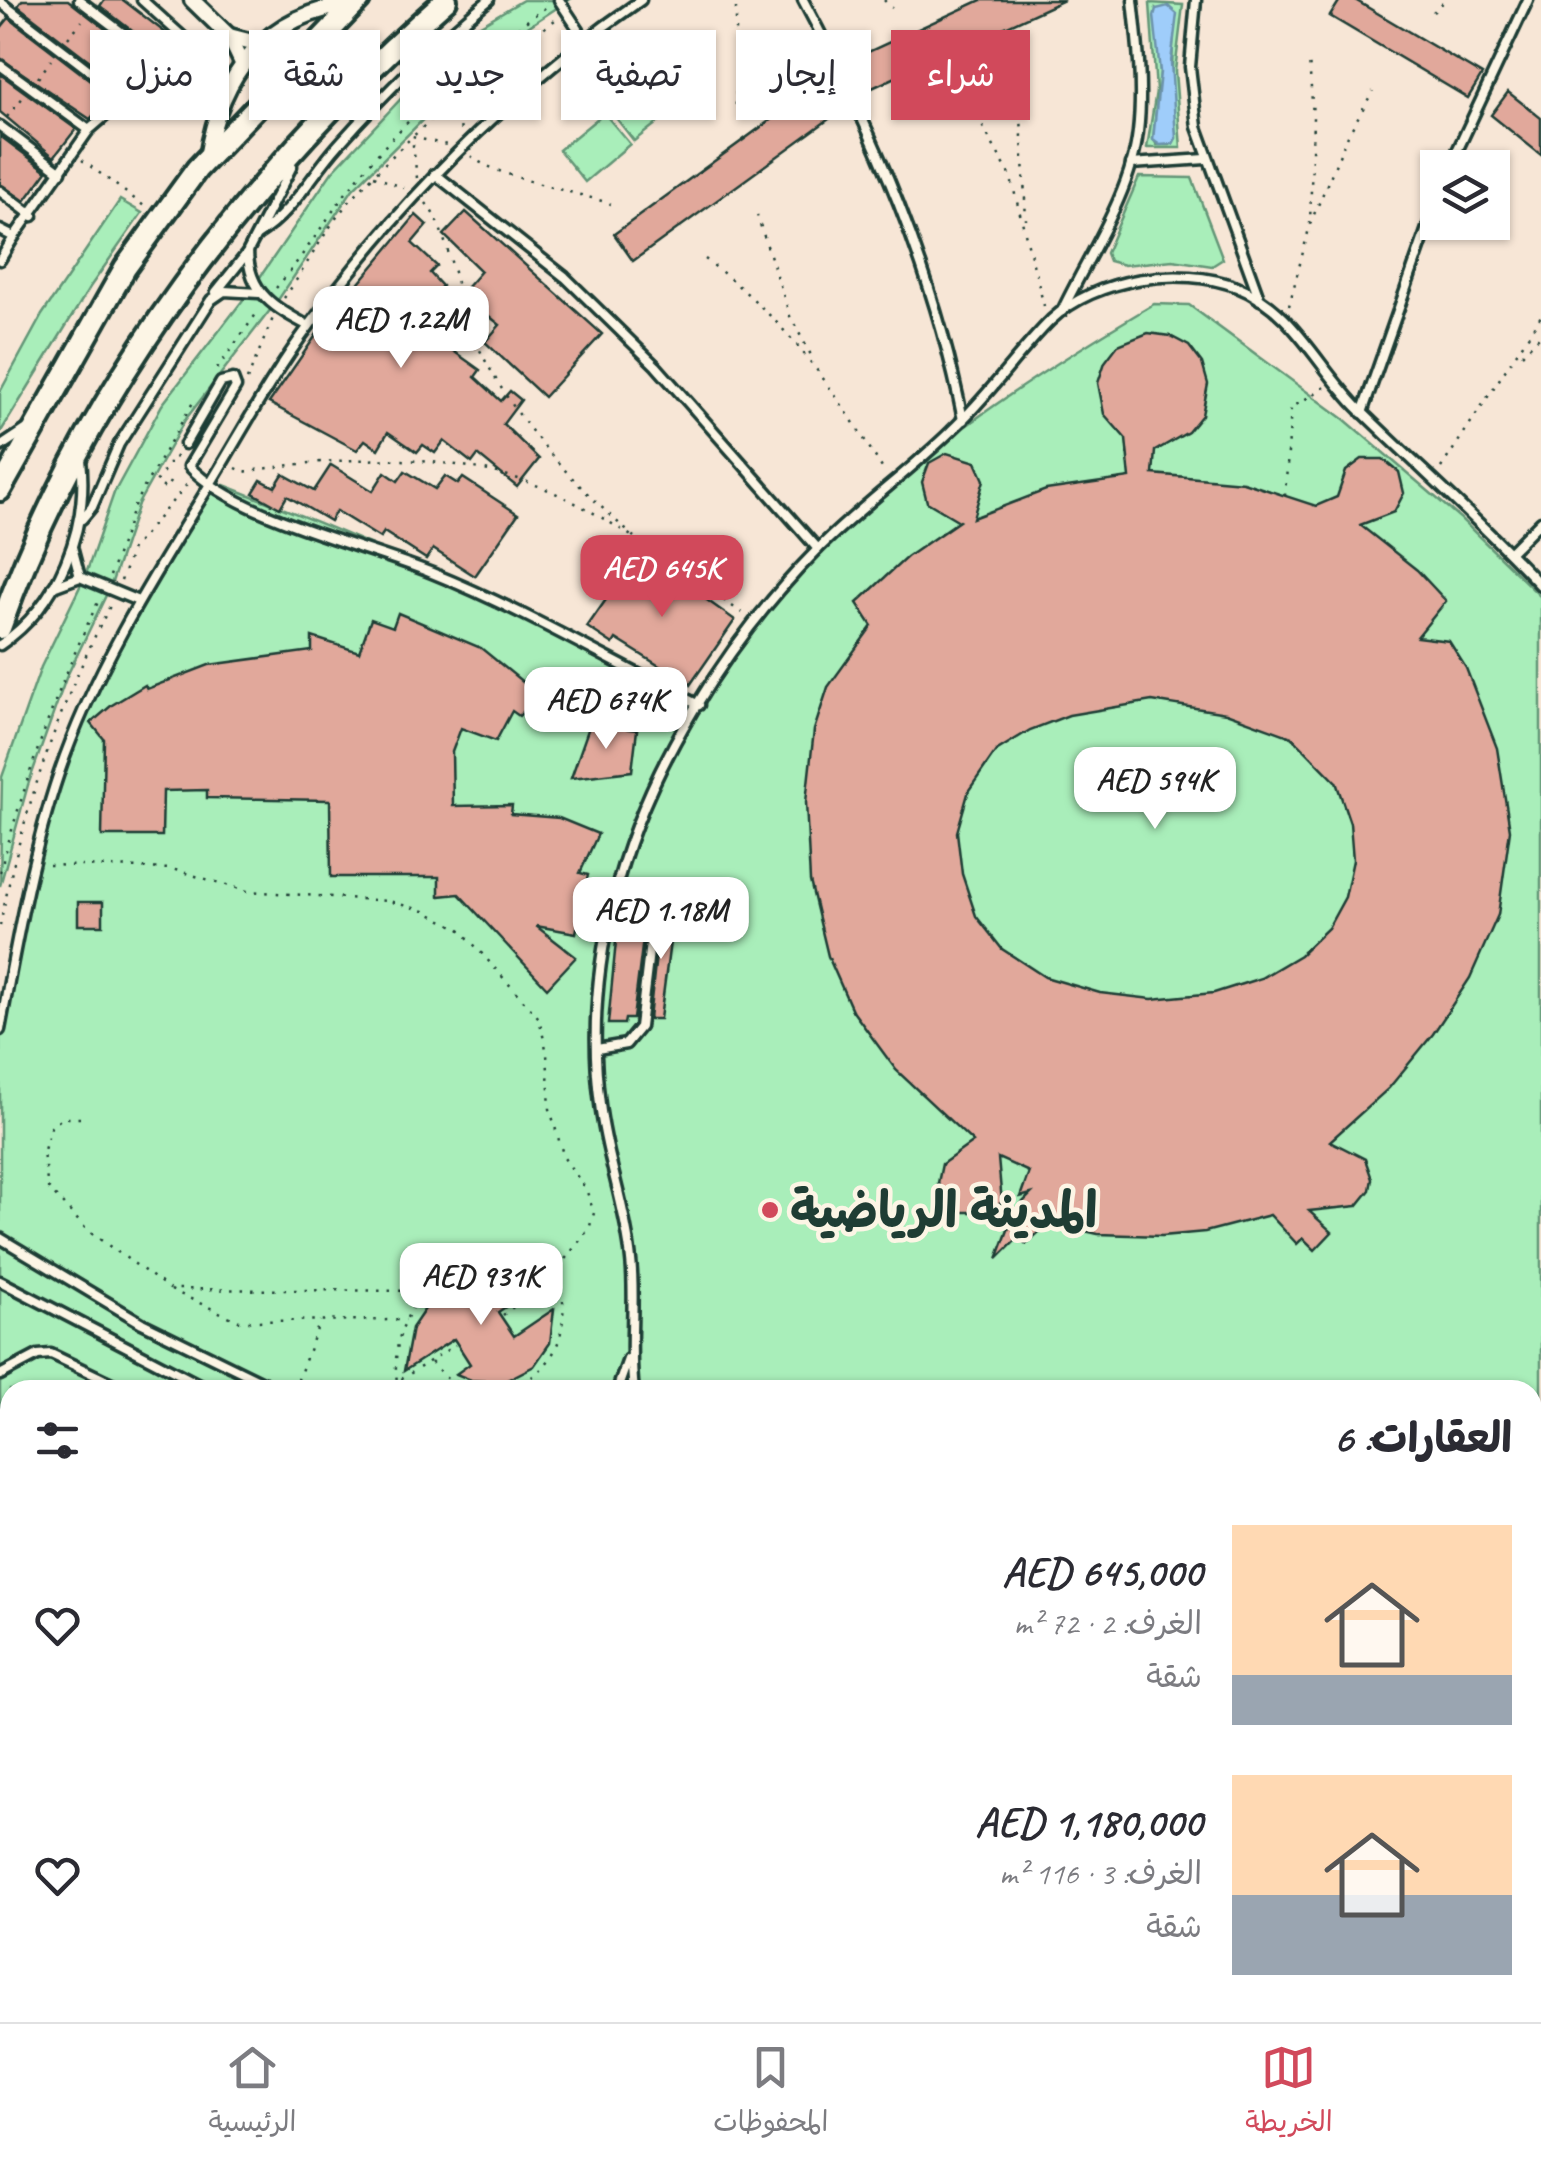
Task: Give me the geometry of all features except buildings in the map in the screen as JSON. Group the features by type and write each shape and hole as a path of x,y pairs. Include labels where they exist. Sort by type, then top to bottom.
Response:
{"main road":[{"path":"0,628 52,502 173,298 305,137 364,75 446,0"},
{"path":"0,490 31,427 125,268 207,158 356,2"}],"street":[{"path":"192,0 223,30"},
{"path":"278,30 294,17 356,2"},
{"path":"229,36 249,41"},
{"path":"229,36 242,64"},
{"path":"207,158 213,122 249,56"}],"lane":[{"path":"79,0 119,30"},
{"path":"142,0 175,30"},
{"path":"257,235 277,222 337,145 403,75 489,0"},
{"path":"559,0 579,30"},
{"path":"596,30 641,0"},
{"path":"803,0 873,138 928,280 963,420"},
{"path":"1062,312 1130,164 1140,103 1134,0"},
{"path":"1196,0 1190,68 1206,159 1245,250 1260,300"},
{"path":"1457,150 1528,0"},
{"path":"0,2 90,71"},
{"path":"0,1030 32,865 60,771 138,601 309,326 435,174 561,59"},
{"path":"0,65 89,130"},
{"path":"0,260 89,130 101,120"},
{"path":"0,126 61,172"},
{"path":"0,644 17,634 53,587 119,444 211,300 248,251 305,137"},
{"path":"1130,164 1206,159"},
{"path":"435,174 565,277 656,366 818,549"},
{"path":"0,191 33,216"},
{"path":"0,230 14,237"},
{"path":"1362,412 1423,240"},
{"path":"248,251 248,267 259,293 277,309 309,326"},
{"path":"633,1380 631,1259 600,1103 596,1049 600,962 613,900 634,834 660,775 699,705 756,622 818,549 963,420 1051,321 1099,292 1170,276 1236,287 1287,318 1332,382 1541,586"},
{"path":"211,300 224,291 259,293"},
{"path":"185,444 221,382 233,379 236,387 189,466 208,487 446,579 699,705"},
{"path":"0,447 31,427"},
{"path":"80,450 82,519"},
{"path":"1510,552 1541,521"},
{"path":"72,547 80,577"},
{"path":"53,587 80,577 138,601"},
{"path":"596,1049 626,1044 640,1027 652,926 648,912 613,900"},
{"path":"0,1238 142,1323 259,1380"},
{"path":"0,1281 191,1380"},
{"path":"0,1375 52,1354 70,1359 104,1380"},
{"path":"621,1380 630,1355"}],"path":[{"path":"736,0 736,30"},
{"path":"884,0 892,8"},
{"path":"1433,12 1446,0"},
{"path":"0,126 91,9"},
{"path":"1309,59 1313,117 1310,226"},
{"path":"1287,318 1310,226 1348,134 1373,91"},
{"path":"460,120 464,148"},
{"path":"979,120 1010,175 1027,226"},
{"path":"1021,120 1027,226 1040,297 1051,321"},
{"path":"611,204 560,186 485,168 464,148 412,137 420,194 434,213 454,287 476,341 529,432 565,474 639,541"},
{"path":"74,153 161,219"},
{"path":"374,176 420,194"},
{"path":"757,215 790,316 891,483"},
{"path":"705,259 744,288 815,362"},
{"path":"1434,478 1517,359 1541,316"},
{"path":"1517,359 1541,334"},
{"path":"1285,496 1290,408 1332,382"},
{"path":"170,482 166,489 156,482 174,456 189,466"},
{"path":"223,462 244,472 330,460 461,469 554,493 639,541 756,622"},
{"path":"32,865 172,869 246,891 389,901 424,911 460,930 516,988 538,1018 547,1053 550,1109 564,1158 586,1189 594,1213 589,1229 551,1276 502,1315"},
{"path":"80,1118 62,1118 51,1127 42,1153 48,1188 88,1231 135,1269 239,1321 407,1320"},
{"path":"398,1380 395,1365 407,1320 428,1291 463,1267 509,1263 551,1276"},
{"path":"170,1289 428,1291"},
{"path":"525,1380 538,1374 553,1356 565,1324 563,1300"},
{"path":"298,1380 320,1321"},
{"path":"401,1380 455,1345"},
{"path":"430,1361 451,1380"}],"green space":[{"path":"523,0 569,0 523,30 474,30"},
{"path":"1150,3 1183,5 1175,71 1181,148 1147,148 1156,91","holes":["1156,9 1174,27 1171,85 1176,138 1170,145 1157,145 1153,139 1160,72"]},
{"path":"400,100 400,120 422,120 353,189 278,300 185,420 138,504 111,585 66,678 28,785 0,886 2,777 41,667 86,574 114,493 162,405 256,283 332,172"},
{"path":"595,120 610,120 630,144 585,182 559,150"},
{"path":"618,120 661,120 634,141"},
{"path":"1139,177 1192,178 1223,259 1212,266 1173,260 1124,265 1109,261 1106,253"},
{"path":"120,200 142,213 90,287 0,433 0,392 42,315"},
{"name":"المدينة الرياضية","path":"1154,304 1189,305 1344,419 1461,519 1541,597 1541,1380 0,1380 0,1030 31,866 49,801 91,696 127,625 208,487 224,485 467,587 584,645 699,709 782,588 836,533 921,460 1058,363"}],"water":[{"path":"1168,6 1177,14 1171,62 1176,138 1173,144 1160,145 1153,140 1160,72 1154,16 1156,9"}],"place":[{"name":"المدينة الرياضية","path":"770,1210"}]}
